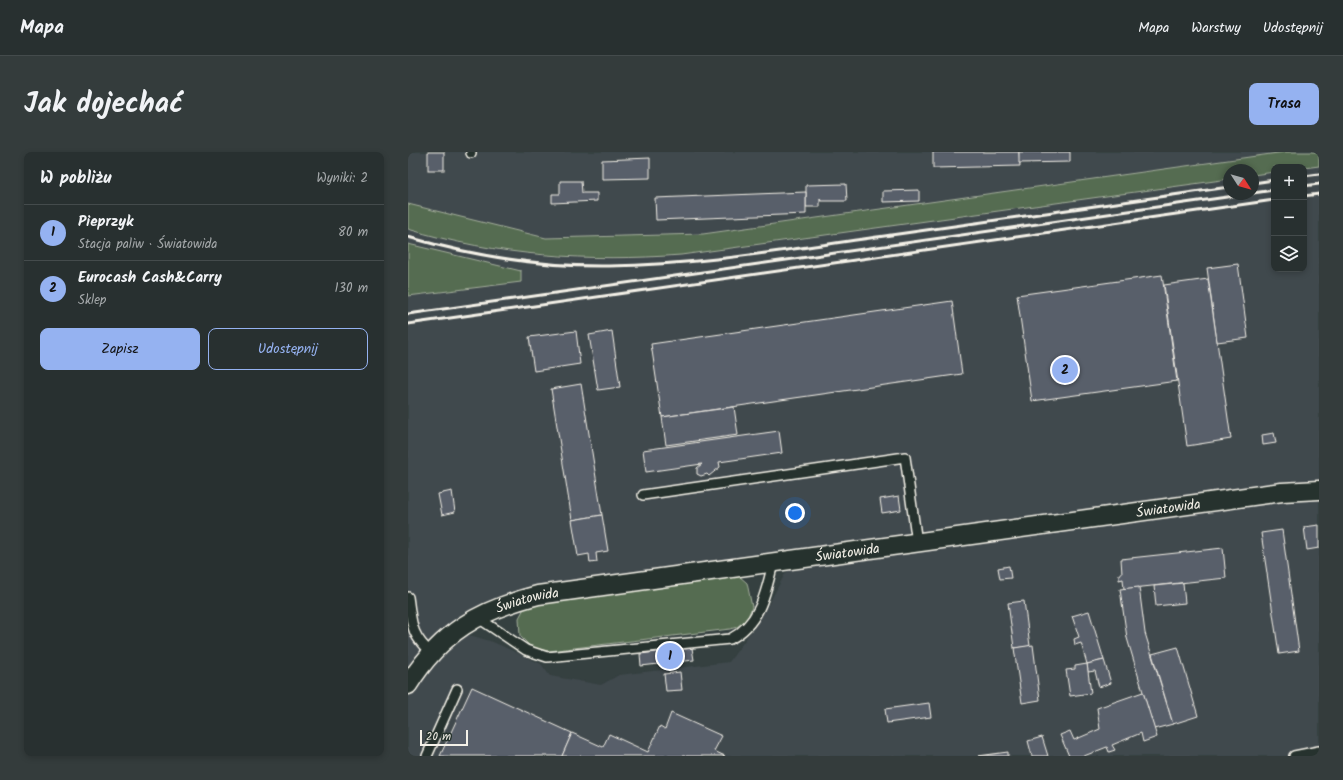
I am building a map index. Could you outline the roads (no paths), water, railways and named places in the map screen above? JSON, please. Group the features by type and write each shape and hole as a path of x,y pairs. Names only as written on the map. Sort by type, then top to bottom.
{"street":[{"name":"Światowida","path":"408,684 430,654 452,634 476,617 510,602 538,595 1282,492 1319,490"}],"lane":[{"path":"643,494 905,457 916,543"},
{"path":"476,617 526,650 547,657 730,639 747,627 755,617 765,595 773,563"},
{"path":"408,597 412,635 430,654"},
{"path":"427,756 456,689"},
{"path":"1294,756 1319,751"}],"railway":[{"path":"1307,176 1319,174"},
{"path":"1259,182 1271,180"},
{"path":"1307,186 1319,184"},
{"path":"408,237 482,255 558,265 609,266 680,263 751,255 1223,188"},
{"path":"1259,192 1271,190"},
{"path":"1307,196 1319,194"},
{"path":"408,314 1223,198"},
{"path":"408,324 1271,200"}],"place":[{"name":"Eurocash Cash&Carry","path":"1065,370"},
{"name":"Pieprzyk","path":"670,656"}]}
